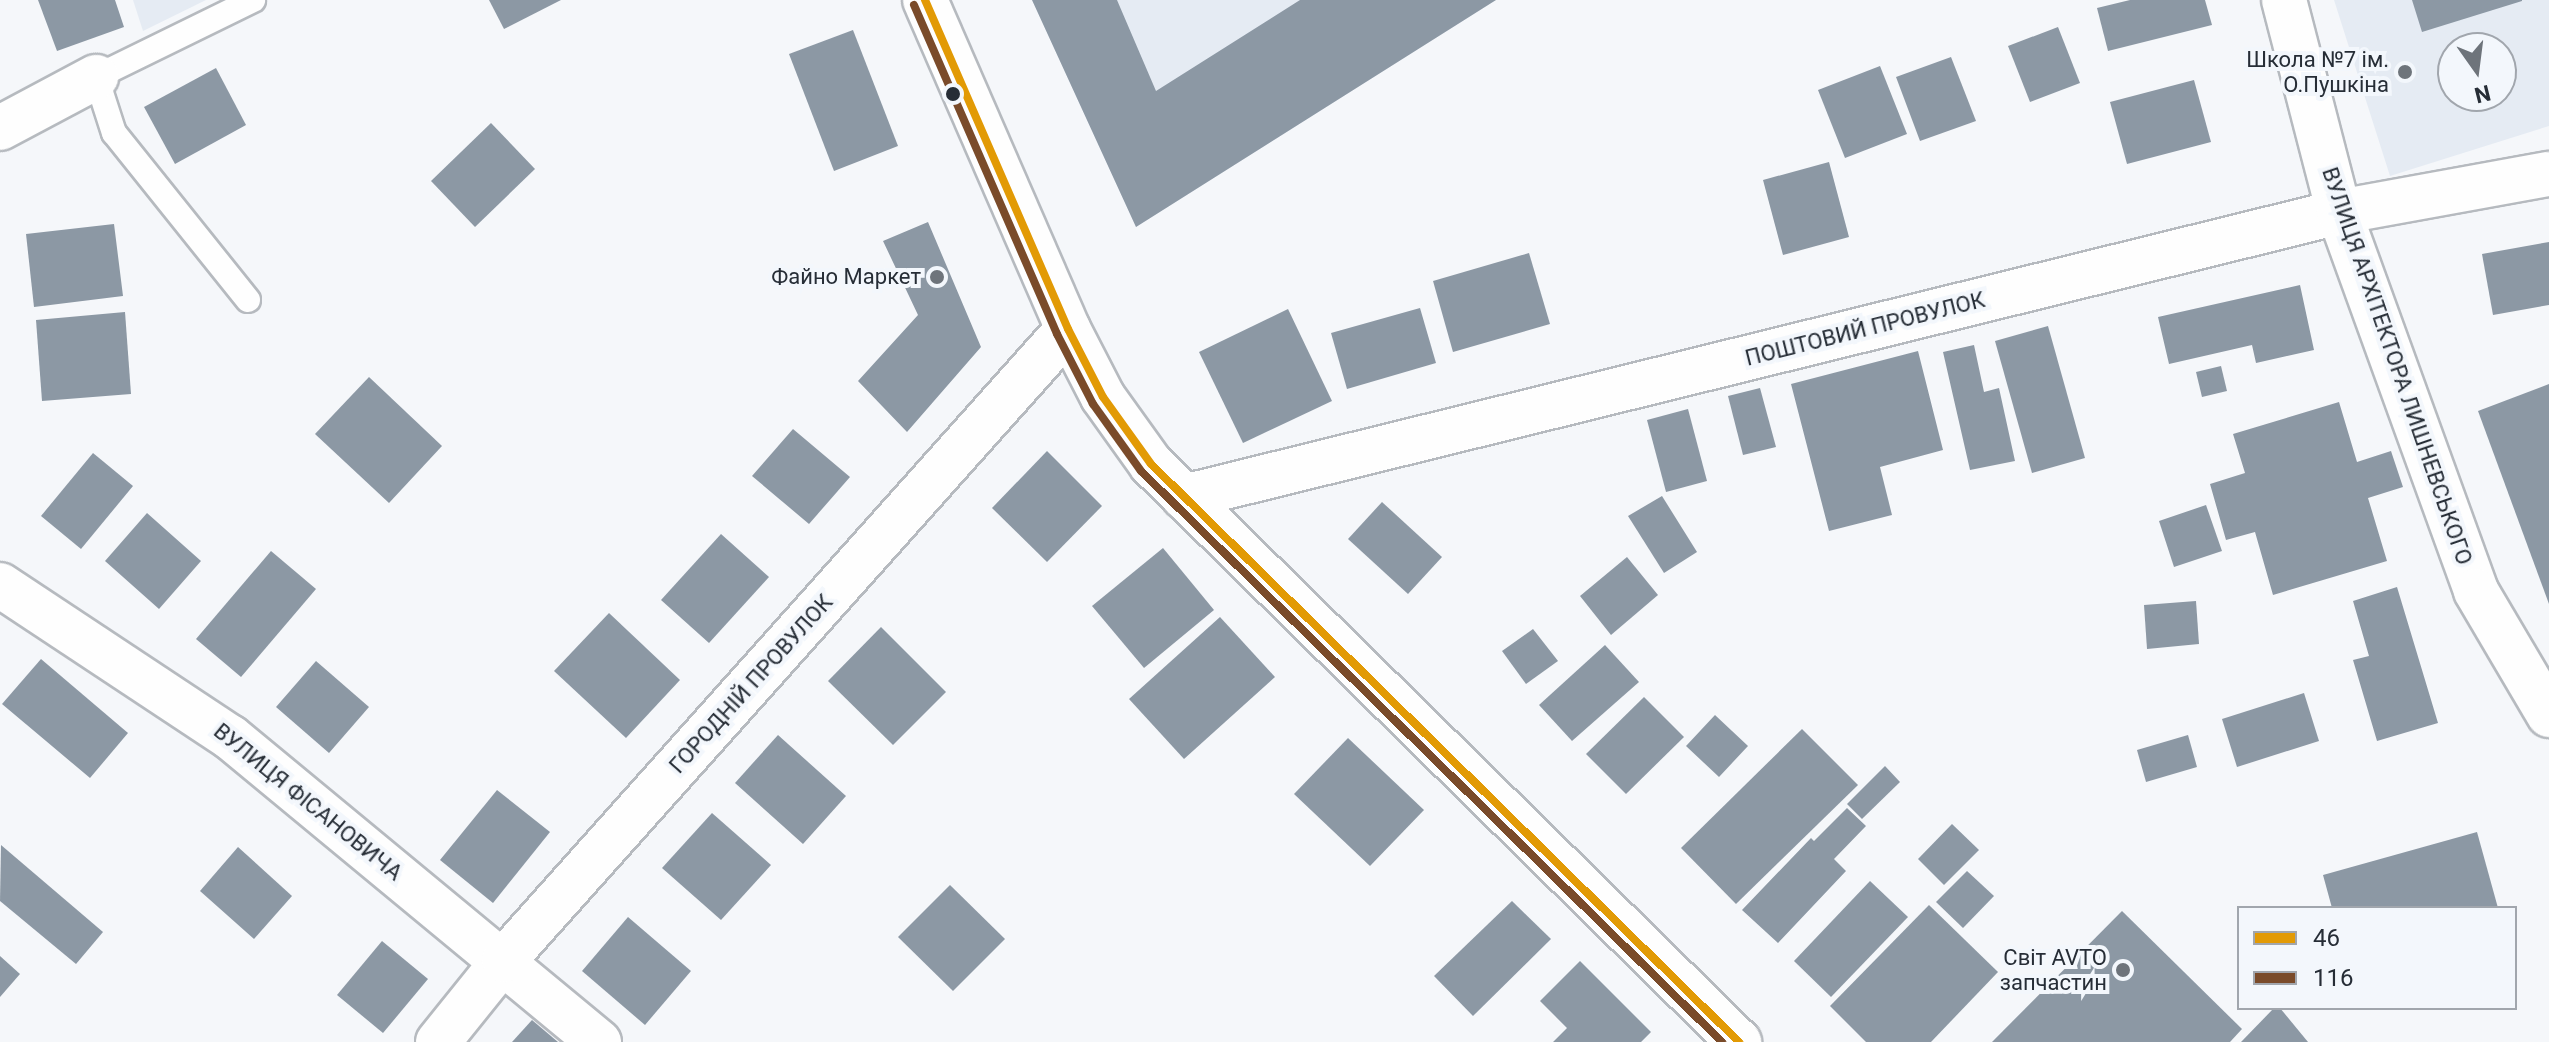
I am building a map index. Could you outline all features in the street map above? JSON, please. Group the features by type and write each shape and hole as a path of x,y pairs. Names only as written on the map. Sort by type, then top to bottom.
{"street":[{"path":"925,0 1068,329 1103,397 1151,464 1739,1042"},
{"name":"ВУЛИЦЯ АРХІТЕКТОРА ЛИШНЕВСЬКОГО","path":"2284,0 2339,212 2476,591 2549,715"},
{"path":"0,128 96,77"},
{"name":"ПОШТОВИЙ ПРОВУЛОК","path":"1184,497 2339,212 2549,174"},
{"name":"ГОРОДНІЙ ПРОВУЛОК","path":"438,1042 504,960 1068,329"},
{"name":"ВУЛИЦЯ ФІСАНОВИЧА","path":"0,585 230,737 504,960 599,1042"}],"lane":[{"path":"248,300 114,133 96,77 253,0"}],"shaded area":[{"path":"133,0 206,0 143,31"},
{"path":"1032,0 1496,0 1136,227"},
{"name":"Школа №7 ім. О.Пушкіна","path":"2334,0 2549,0 2549,126 2390,176"}],"building":[{"path":"38,0 115,0 124,27 57,51"},
{"path":"489,0 561,0 504,29"},
{"path":"1032,0 1117,0 1156,91 1300,0 1496,0 1136,227"},
{"path":"2130,0 2205,0 2212,25 2108,51 2097,8"},
{"path":"2412,0 2522,0 2522,1 2422,32"},
{"path":"2058,27 2080,83 2030,102 2008,46"},
{"path":"853,30 898,146 834,171 789,54"},
{"path":"1951,57 1976,121 1920,141 1896,77"},
{"path":"1880,66 1907,134 1845,158 1818,90"},
{"path":"216,68 246,125 175,164 144,107"},
{"path":"2194,80 2211,142 2127,164 2110,102"},
{"path":"491,123 535,169 475,227 431,181"},
{"path":"1829,162 1849,237 1783,255 1763,180"},
{"path":"928,222 981,347 907,432 858,381 918,315 883,241"},
{"path":"114,224 123,296 34,307 26,234"},
{"path":"2549,242 2549,305 2493,315 2482,254"},
{"path":"1529,253 1550,324 1453,352 1433,281"},
{"path":"2300,285 2314,350 2256,363 2252,345 2169,364 2158,317"},
{"path":"1420,308 1436,363 1347,389 1331,333"},
{"path":"1288,309 1332,401 1243,443 1199,352"},
{"path":"125,312 131,394 42,401 36,320"},
{"path":"2048,326 2085,458 2032,473 1995,341"},
{"path":"1974,345 1984,392 1999,388 2015,461 1970,470 1943,352"},
{"path":"1918,351 1943,450 1880,467 1892,515 1829,531 1791,384"},
{"path":"2221,366 2227,391 2202,397 2196,372"},
{"path":"369,377 442,446 389,503 315,434"},
{"path":"2549,384 2549,604 2478,411"},
{"path":"1760,388 1776,447 1743,455 1728,396"},
{"path":"2339,402 2357,462 2391,451 2403,487 2368,498 2387,561 2273,595 2255,532 2226,540 2210,484 2245,473 2233,434"},
{"path":"1688,409 1707,481 1666,492 1647,420"},
{"path":"793,429 850,477 809,524 752,476"},
{"path":"1047,451 1102,506 1047,562 992,508"},
{"path":"93,453 133,486 81,549 41,516"},
{"path":"1662,496 1697,552 1664,573 1628,516"},
{"path":"1382,502 1442,557 1408,594 1348,539"},
{"path":"2206,505 2222,551 2174,567 2159,521"},
{"path":"147,513 201,561 159,609 105,561"},
{"path":"721,534 769,577 709,643 661,600"},
{"path":"1163,548 1214,610 1144,668 1092,606"},
{"path":"271,551 316,589 241,677 196,639"},
{"path":"1627,557 1658,595 1611,635 1580,596"},
{"path":"2397,587 2438,723 2377,741 2353,660 2369,656 2353,601"},
{"path":"2196,601 2199,644 2147,649 2144,605"},
{"path":"609,613 680,680 626,738 554,671"},
{"path":"1220,617 1275,677 1184,759 1129,699"},
{"path":"881,627 946,692 893,745 828,681"},
{"path":"1533,629 1558,661 1526,684 1502,651"},
{"path":"1605,645 1639,682 1572,741 1539,705"},
{"path":"41,659 128,733 90,778 2,704"},
{"path":"316,661 369,707 329,753 276,707"},
{"path":"2304,693 2319,741 2237,767 2222,719"},
{"path":"1644,697 1684,737 1626,794 1586,754"},
{"path":"1715,715 1748,746 1719,777 1686,746"},
{"path":"1802,729 1858,785 1736,904 1681,848"},
{"path":"778,735 846,796 803,844 735,783"},
{"path":"2188,735 2197,767 2146,782 2137,750"},
{"path":"1348,738 1424,810 1370,866 1294,794"},
{"path":"1885,766 1900,782 1862,819 1847,804"},
{"path":"497,790 550,832 493,903 440,860"},
{"path":"1847,808 1866,826 1834,859 1846,871 1778,943 1742,910 1811,838 1814,841"},
{"path":"712,813 771,865 721,920 662,868"},
{"path":"1952,824 1979,850 1944,885 1918,859"},
{"path":"2477,832 2497,906 2331,906 2323,875"},
{"path":"1,845 103,932 76,964 0,901"},
{"path":"238,847 292,896 254,939 200,891"},
{"path":"1967,871 1994,896 1963,928 1936,902"},
{"path":"1870,881 1908,917 1831,997 1794,961"},
{"path":"950,885 1005,939 953,991 898,937"},
{"path":"1512,901 1551,939 1473,1016 1434,976"},
{"path":"1929,905 1998,972 1931,1042 1866,1042 1830,1006"},
{"name":"Світ AVTO запчастин","path":"2122,911 2242,1029 2230,1042 1992,1042"},
{"path":"628,917 691,971 645,1025 582,971"},
{"path":"382,941 428,979 383,1033 337,995"},
{"path":"0,956 20,974 0,997"},
{"path":"1580,961 1651,1032 1641,1042 1553,1042 1567,1028 1540,1001"},
{"path":"2272,1010 2282,1010 2308,1042 2241,1042"},
{"path":"532,1020 558,1042 512,1042"}],"transit line":[{"name":"46","path":"925,0 1068,329 1103,397 1151,464 1739,1042"},
{"name":"116","path":"914,5 1057,334 1093,404 1141,471 1722,1042"}],"place":[{"name":"Школа №7 ім. О.Пушкіна","path":"2405,72"},
{"name":"Файно Маркет","path":"937,277"},
{"name":"Світ AVTO запчастин","path":"2123,970"}]}
